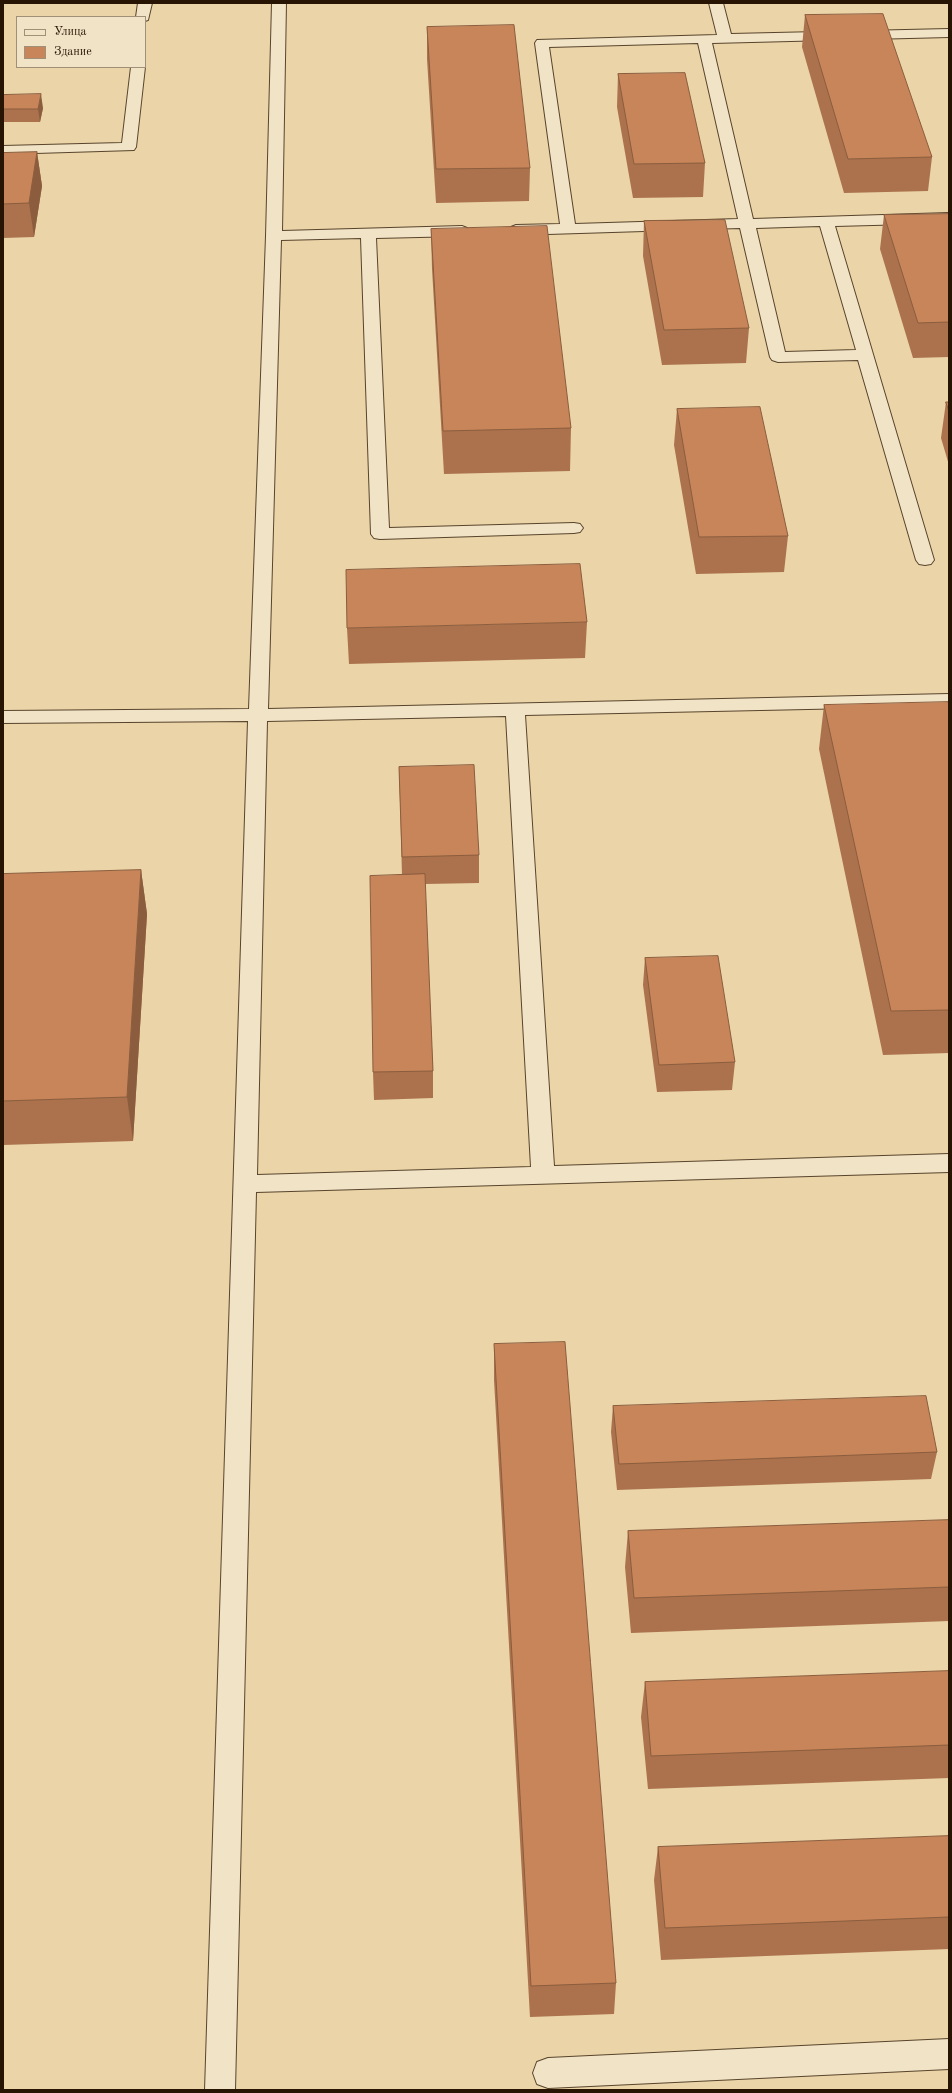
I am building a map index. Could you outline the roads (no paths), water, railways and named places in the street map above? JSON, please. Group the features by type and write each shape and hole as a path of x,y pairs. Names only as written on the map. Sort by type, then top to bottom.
{"lane":[{"path":"144,16 145,3"},
{"path":"220,2090 244,1184 274,236 279,3"},
{"path":"716,3 725,38"},
{"path":"568,228 542,43 949,33"},
{"path":"704,39 778,357 865,355"},
{"path":"3,150 129,147 138,68"},
{"path":"499,230 949,218"},
{"path":"826,222 925,560"},
{"path":"274,236 476,231"},
{"path":"368,234 380,534 574,528"},
{"path":"3,716 258,715 949,700"},
{"path":"515,709 543,1176"},
{"path":"244,1184 949,1164"},
{"path":"548,2073 949,2054"}]}
